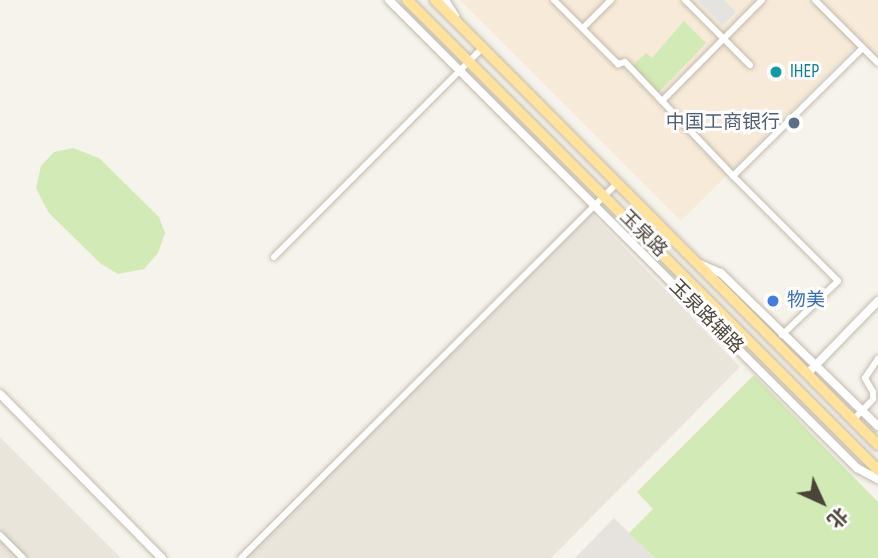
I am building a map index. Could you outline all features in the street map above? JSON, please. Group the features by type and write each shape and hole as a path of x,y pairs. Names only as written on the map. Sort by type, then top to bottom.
{"main road":[{"name":"玉泉路","path":"407,0 878,470"},
{"name":"玉泉路","path":"435,0 457,19 615,184 878,445"},
{"path":"621,212 624,202 632,201"}],"street":[{"name":"玉泉路辅路","path":"390,0 857,468 878,479"},
{"path":"445,0 457,19"},
{"path":"554,0 618,64 625,62 838,281 775,342"},
{"path":"583,28 611,0"},
{"path":"685,0 750,65"},
{"path":"662,101 762,0"},
{"path":"815,0 878,63"},
{"path":"274,257 483,47"},
{"path":"733,176 863,48"},
{"path":"241,558 615,184"},
{"path":"696,263 721,273 817,363 878,426"},
{"path":"807,374 878,301"},
{"path":"853,420 874,397 866,381 866,374 878,359"},
{"path":"0,394 162,558"},
{"path":"0,535 22,558"}],"shaded area":[{"path":"460,0 878,0 878,64 858,44 681,221"},
{"path":"697,0 724,0 736,12 722,25"},
{"path":"586,208 740,367 551,558 241,558"},
{"path":"0,437 121,558 0,558"},
{"path":"614,518 655,558 575,558"}],"green space":[{"path":"684,21 706,43 658,93 631,67 646,53 652,58"},
{"path":"73,148 99,158 159,217 165,233 158,253 144,269 118,274 101,264 49,213 36,188 41,166 54,152"},
{"path":"754,375 878,502 878,558 655,558 629,533 653,509 637,492"}],"place":[{"name":"IHEP","path":"776,72"},
{"name":"中国工商银行","path":"794,123"},
{"name":"物美","path":"773,301"}]}
